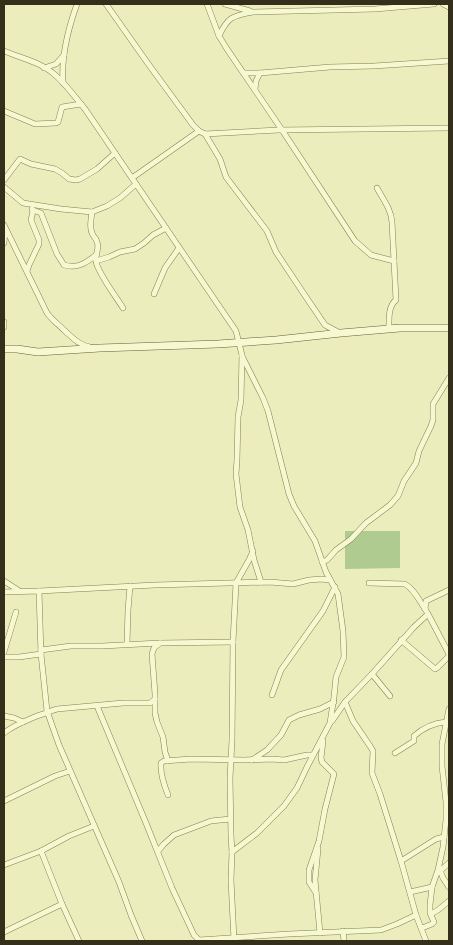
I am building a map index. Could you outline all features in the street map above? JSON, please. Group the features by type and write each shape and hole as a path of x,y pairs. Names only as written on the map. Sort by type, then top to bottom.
{"street":[{"path":"63,83 62,68 64,54 69,28 77,4"},
{"path":"106,4 199,131 205,134 282,130 449,128"},
{"path":"207,4 219,36 227,49 355,241 371,255 394,261"},
{"path":"225,4 253,12"},
{"path":"219,36 229,19 237,15 253,12 374,9 434,4"},
{"path":"443,4 449,7"},
{"path":"4,51 37,64 52,73 81,104 235,330 242,355 264,398 289,494 315,542 322,562 338,594 342,618 344,652 336,672 330,724"},
{"path":"44,68 56,64 64,54"},
{"path":"244,74 330,67 449,62"},
{"path":"256,90 256,81 260,73"},
{"path":"4,111 35,124 58,122 62,107 81,104"},
{"path":"132,178 199,131"},
{"path":"205,134 220,159 226,177 267,231 276,252 325,325 341,333"},
{"path":"4,180 20,159 31,164 58,170 69,179 80,179 97,169 115,153"},
{"path":"4,187 19,201 26,204 92,212 120,198 136,184"},
{"path":"377,188 392,215 396,300 391,307 389,329"},
{"path":"26,204 33,210 41,213 56,254 64,266 69,267 80,266 96,258 109,257 120,252 135,249 166,228"},
{"path":"27,271 39,244 32,220 33,210"},
{"path":"92,212 91,230 98,246 96,258 102,275 123,308"},
{"path":"4,226 50,318 73,339 96,349"},
{"path":"4,226 4,243"},
{"path":"154,294 165,268 179,248"},
{"path":"4,322 4,327"},
{"path":"4,349 38,352 238,343 389,329 449,328"},
{"path":"242,355 240,364 241,400 238,417 236,474 238,498 261,582"},
{"path":"322,562 327,560 398,496 416,462 431,426 433,404 449,378"},
{"path":"234,940 230,819 233,642 236,583 253,550"},
{"path":"4,592 261,582 293,584 309,580 330,580"},
{"path":"4,581 20,592"},
{"path":"369,583 405,584 408,586 415,593 426,611 449,655 435,669 401,640"},
{"path":"127,644 130,586"},
{"path":"272,696 281,670 323,611 335,587"},
{"path":"232,852 257,833 284,806 298,788 330,724 345,702 372,674 426,611 426,600 449,590"},
{"path":"39,591 41,652 47,712 59,745 119,882 142,941"},
{"path":"4,652 16,612"},
{"path":"4,657 19,657 71,646 233,642"},
{"path":"160,643 154,648 152,654 155,713 168,761"},
{"path":"372,674 390,696"},
{"path":"4,733 23,722 57,709 123,703 150,703 155,700"},
{"path":"251,760 267,750 281,735 289,720 299,714 320,709 334,702"},
{"path":"345,702 353,721 373,751 372,773 401,861 416,915 426,941"},
{"path":"97,706 172,888 197,939 234,940 320,932 381,930 416,915"},
{"path":"422,928 434,923 430,905 432,887 439,870 444,837 446,802 442,766 442,744 449,709"},
{"path":"4,716 23,722"},
{"path":"39,716 50,720"},
{"path":"395,753 414,741 414,736 419,732 437,723 446,722"},
{"path":"320,932 315,880 319,841 334,774 320,758 323,738"},
{"path":"168,795 160,766 161,763 168,761 191,759 284,760 313,755"},
{"path":"4,801 55,776 70,771"},
{"path":"158,851 174,835 211,820 230,819"},
{"path":"4,865 42,851 69,836 94,826"},
{"path":"401,861 436,839 444,837"},
{"path":"155,843 164,844"},
{"path":"42,851 62,904 79,941"},
{"path":"439,870 449,863"},
{"path":"439,870 449,886"},
{"path":"410,892 432,887"},
{"path":"431,914 449,901"},
{"path":"4,932 62,904"},
{"path":"344,931 344,941"}],"green space":[{"path":"345,531 400,531 400,568 345,569"}]}
